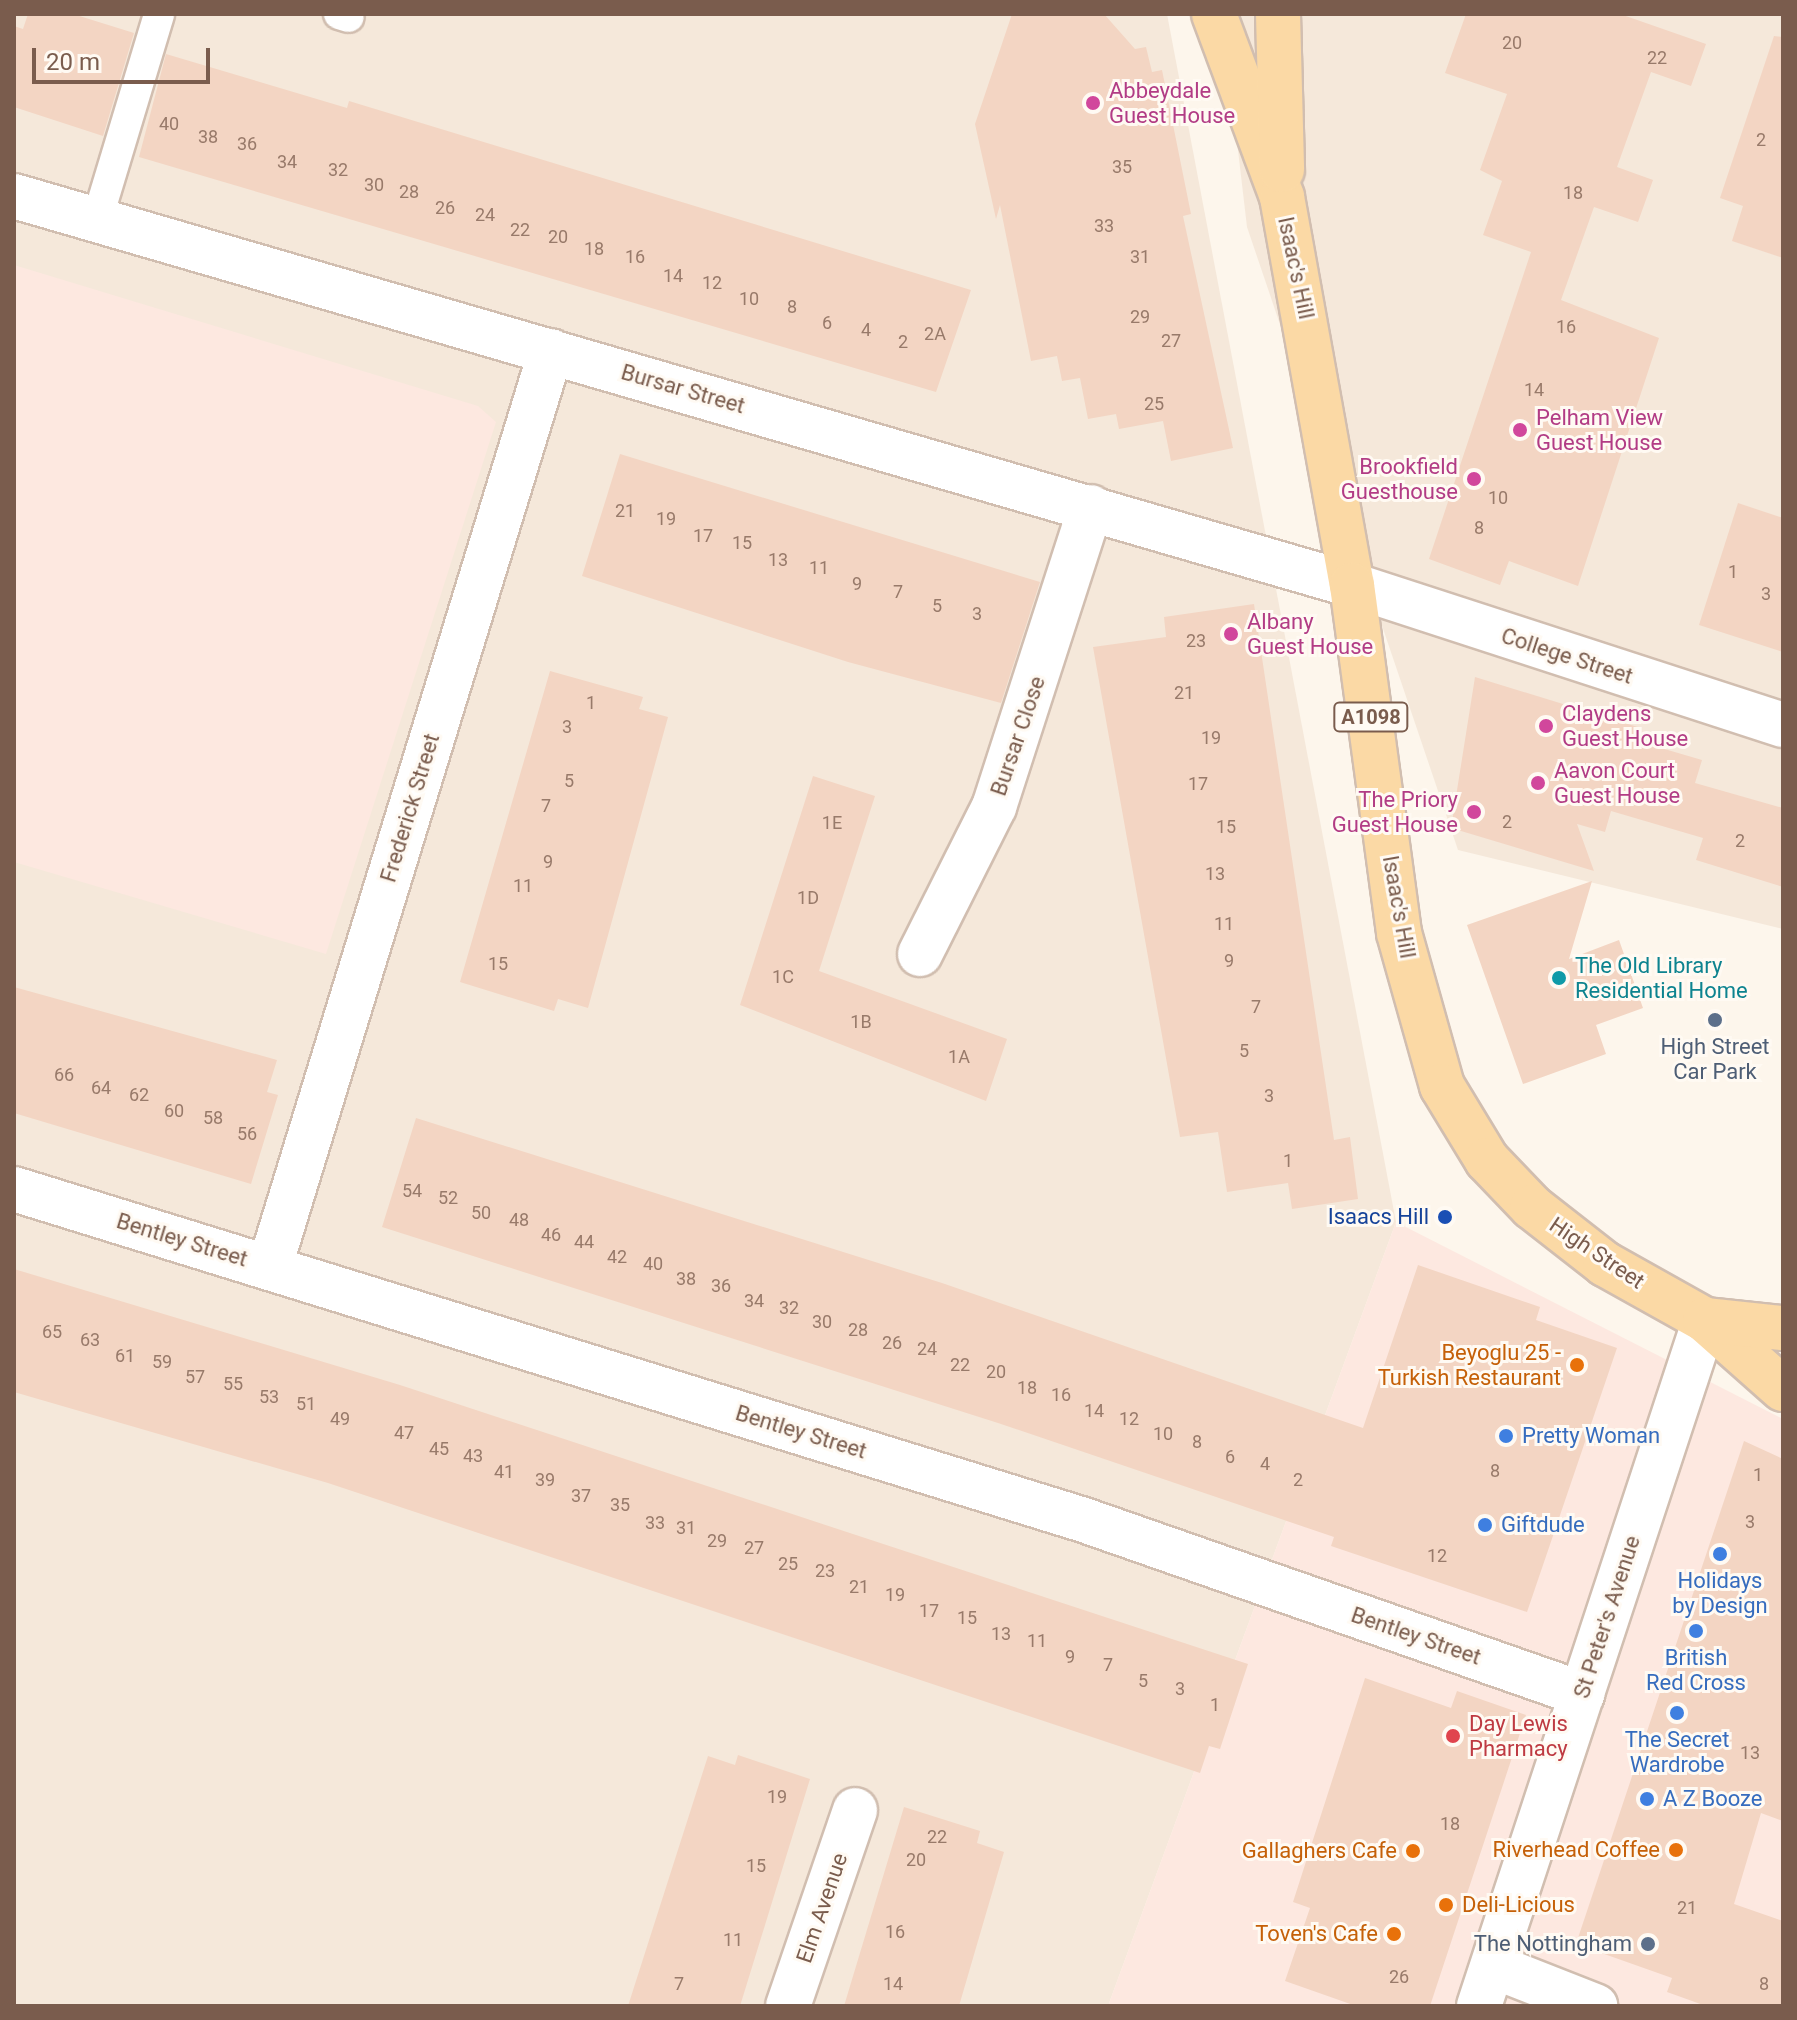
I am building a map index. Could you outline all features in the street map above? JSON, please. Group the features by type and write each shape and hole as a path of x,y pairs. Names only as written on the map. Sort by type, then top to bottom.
{"main road":[{"name":"Isaac's Hill","path":"1214,14 1282,197"},
{"name":"Isaac's Hill","path":"1278,14 1282,197 1352,585 1399,933 1442,1086 1487,1160 1532,1207"},
{"name":"High Street","path":"1532,1207 1605,1264 1705,1320 1783,1389"},
{"name":"High Street","path":"1705,1320 1783,1328"}],"street":[{"name":"Bursar Street","path":"14,196 1352,585"},
{"name":"Frederick Street","path":"270,1266 551,351"},
{"name":"Bursar Close","path":"920,954 994,807 1091,507"},
{"name":"College Street","path":"1352,585 1783,725"},
{"name":"Bentley Street","path":"14,1189 1081,1519 1582,1694"},
{"name":"St Peter's Avenue","path":"1486,1986 1705,1320"},
{"name":"Elm Avenue","path":"788,2006 855,1810"},
{"path":"1486,1986 1595,2006"}],"lane":[{"path":"97,220 159,14"}],"shaded area":[{"path":"14,14 1167,14 1396,1222 1108,2006 14,2006"},
{"path":"1222,14 1783,14 1783,929 1458,850 1247,227"},
{"path":"14,265 478,406 496,422 326,954 14,862"},
{"path":"1396,1222 1783,1419 1783,2006 1108,2006"}],"building":[{"path":"28,14 73,14 134,33 103,136 14,107 14,26 23,29"},
{"path":"1012,14 1104,14 1135,49 1146,47 1152,72 1162,70 1191,214 1183,216 1233,448 1171,461 1163,421 1119,429 1116,414 1088,419 1080,378 1062,381 1057,356 1031,361 1000,205 996,219 975,124"},
{"path":"1466,14 1620,14 1706,44 1691,86 1651,72 1617,167 1653,180 1638,222 1594,207 1561,300 1659,338 1578,586 1509,561 1500,585 1429,559 1531,252 1483,235 1502,181 1480,170 1507,94 1445,73"},
{"path":"1774,36 1783,37 1783,258 1732,241 1743,206 1720,198"},
{"path":"166,54 347,108 349,101 971,290 936,392 139,157"},
{"path":"620,454 1040,582 1001,703 848,662 582,576"},
{"path":"1738,503 1783,518 1783,652 1699,625"},
{"path":"1254,604 1334,1140 1350,1137 1358,1199 1292,1209 1288,1183 1227,1192 1218,1132 1180,1137 1093,647 1166,637 1164,617"},
{"path":"550,671 643,697 639,709 668,717 588,1008 558,999 554,1011 460,982"},
{"path":"1475,677 1641,728 1637,741 1702,760 1695,783 1783,808 1783,887 1696,860 1703,838 1611,811 1605,832 1577,824 1594,871 1451,828"},
{"path":"813,776 875,796 819,971 1007,1039 986,1101 740,1005"},
{"name":"The Old Library Residential Home","path":"1592,881 1569,959 1619,940 1643,1008 1596,1025 1606,1054 1523,1084 1467,925"},
{"path":"14,987 277,1060 267,1092 278,1095 251,1184 14,1113"},
{"path":"416,1118 942,1283 1363,1428 1418,1265 1540,1307 1536,1320 1617,1348 1527,1612 1331,1546 1334,1537 998,1423 382,1227"},
{"path":"14,1269 400,1385 1248,1664 1220,1749 1209,1746 1200,1773 328,1483 14,1392"},
{"path":"1744,1441 1783,1459 1783,1821 1761,1813 1734,1904 1783,1921 1783,2006 1706,2006 1667,1992 1672,1978 1576,1944"},
{"path":"1365,1678 1451,1708 1457,1691 1526,1715 1430,2006 1356,2006 1285,1981 1310,1908 1293,1902"},
{"path":"738,1755 810,1779 740,2006 628,2006 708,1756 735,1765"},
{"path":"904,1807 980,1831 977,1843 1004,1852 959,2006 844,2006"}],"place":[{"name":"Abbeydale Guest House","path":"1093,103"},
{"name":"Pelham View Guest House","path":"1520,430"},
{"name":"Brookfield Guesthouse","path":"1474,479"},
{"name":"Albany Guest House","path":"1231,634"},
{"name":"Claydens Guest House","path":"1546,726"},
{"name":"Aavon Court Guest House","path":"1538,783"},
{"name":"The Priory Guest House","path":"1474,812"},
{"name":"The Old Library Residential Home","path":"1559,978"},
{"name":"High Street Car Park","path":"1715,1020"},
{"name":"Isaacs Hill","path":"1445,1217"},
{"name":"Beyoglu 25 - Turkish Restaurant","path":"1577,1365"},
{"name":"Pretty Woman","path":"1506,1436"},
{"name":"Giftdude","path":"1485,1525"},
{"name":"Holidays by Design","path":"1720,1554"},
{"name":"British Red Cross","path":"1696,1631"},
{"name":"The Secret Wardrobe","path":"1677,1713"},
{"name":"Day Lewis Pharmacy","path":"1453,1736"},
{"name":"A Z Booze","path":"1647,1799"},
{"name":"Riverhead Coffee","path":"1676,1850"},
{"name":"Gallaghers Cafe","path":"1413,1851"},
{"name":"Deli-Licious","path":"1446,1905"},
{"name":"Toven's Cafe","path":"1394,1934"},
{"name":"The Nottingham","path":"1648,1944"}]}
